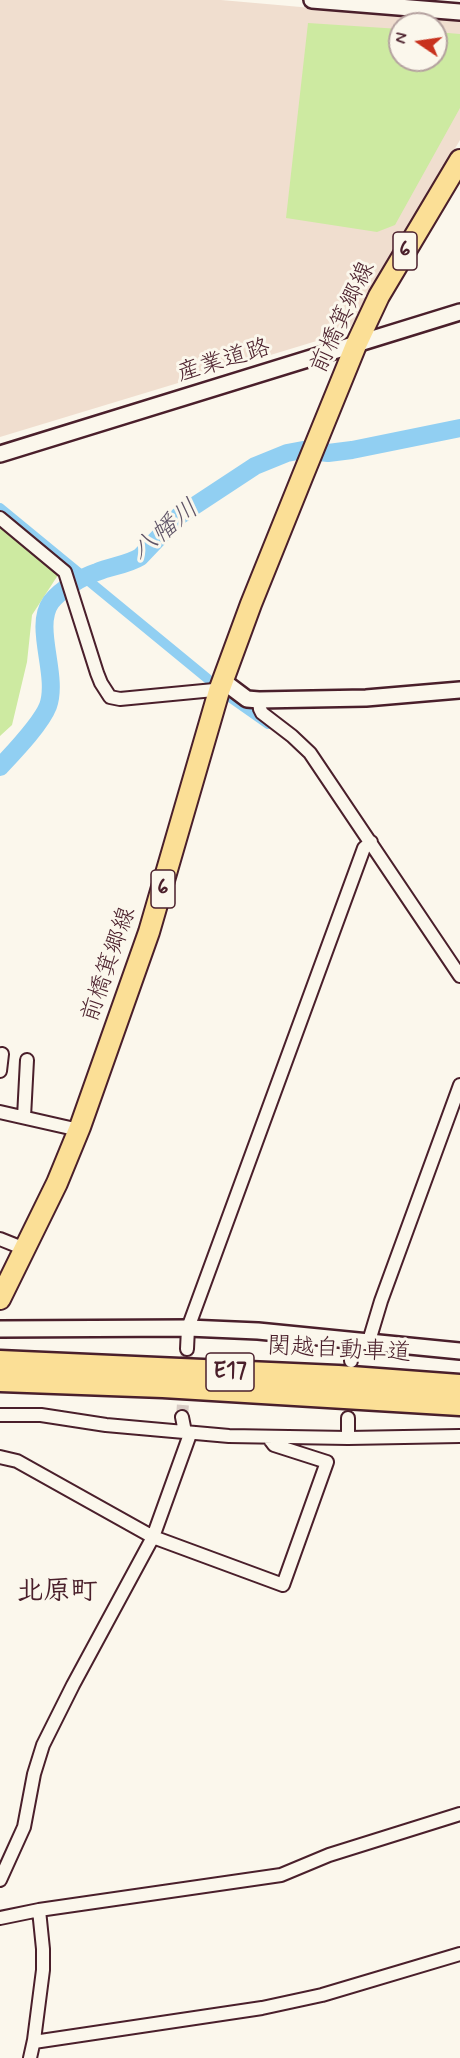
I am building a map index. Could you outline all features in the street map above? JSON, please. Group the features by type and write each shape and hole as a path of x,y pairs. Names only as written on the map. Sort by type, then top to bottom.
{"highway":[{"name":"関越自動車道","path":"0,1362 338,1377 460,1386"},
{"name":"関越自動車道","path":"0,1380 163,1386 460,1404"}],"main road":[{"name":"前橋箕郷線","path":"0,1299 57,1183 79,1130 149,932 221,686 317,440 379,296 460,160"}],"street":[{"path":"312,0 458,8"},
{"name":"産業道路","path":"0,454 460,312"},
{"path":"0,518 61,567 68,578 97,673 110,697 120,699 214,690 221,686 248,699 259,700 366,698 460,690"},
{"path":"259,700 262,713 310,753 460,976"},
{"path":"187,1349 188,1328 364,848 371,842"},
{"path":"0,1071 2,1054"},
{"path":"24,1117 27,1060"},
{"path":"369,1341 381,1301 460,1085"},
{"path":"0,1112 79,1130"},
{"path":"0,1239 25,1249"},
{"path":"0,1329 188,1328 258,1331 460,1351"},
{"path":"351,1361 352,1340"},
{"path":"0,1415 41,1415 106,1425 268,1437 460,1436"},
{"path":"0,1880 24,1827 34,1774 43,1745 153,1537 189,1437 185,1432 182,1417"},
{"path":"348,1418 348,1438"},
{"path":"0,1458 17,1461 153,1537 283,1585 327,1462 274,1445 268,1437"},
{"path":"0,1918 39,1910 281,1875 329,1855 460,1814"},
{"path":"30,2058 43,1970 39,1910"},
{"path":"34,2042 262,2008 322,1995 460,1954"}],"shaded area":[{"path":"0,0 221,0 388,15 388,72 448,72 448,20 460,21 460,140 350,328 343,333 0,437"}],"green space":[{"path":"308,23 388,28 388,72 448,72 448,33 460,34 460,108 395,225 377,232 286,218"},
{"path":"0,524 60,572 32,615 27,662 12,725 0,736"}],"waterway":[{"name":"八幡川","path":"0,767 33,729 48,706 51,680 44,624 51,602 66,588 91,574 140,557 179,516 255,466 287,453 303,450 328,453 352,450 460,428"},
{"path":"0,508 208,679"},
{"path":"231,698 268,724"}],"tunnel":[{"path":"182,1417 187,1349"}],"district":[{"name":"北原町","path":"57,1593"}]}
